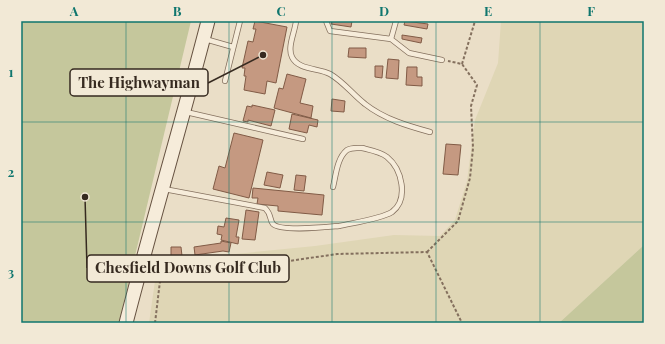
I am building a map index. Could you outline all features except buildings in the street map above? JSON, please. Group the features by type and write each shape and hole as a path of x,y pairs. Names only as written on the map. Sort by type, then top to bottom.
{"main road":[{"path":"126,323 208,21"}],"lane":[{"path":"225,81 240,21"},
{"path":"296,21 290,52 295,62 330,74 344,84 366,105 380,114 393,120 430,132"},
{"path":"326,21 330,30 391,39 409,53 442,60"},
{"path":"391,39 396,21"},
{"path":"204,39 233,47"},
{"path":"184,111 303,139"},
{"path":"162,188 265,208 270,213 274,225 292,229 337,226 368,220 390,213 393,211 401,198 402,187 397,171 388,158 379,153 353,147 347,150 340,158 333,186"}],"path":[{"path":"462,64 475,21"},
{"path":"144,255 178,270 248,267 337,254 427,252 458,220 470,178 473,148 471,106 477,85 462,64 442,60"},
{"path":"427,252 462,323"},
{"path":"154,323 160,282 178,270"}],"shaded area":[{"path":"501,21 644,21 644,245 559,323 149,323 155,281 175,260 315,246 394,235 440,236 455,220 467,181 475,120 498,63"}],"green space":[{"path":"21,21 191,21 119,323 21,323"},
{"path":"644,245 644,323 559,323"}],"place":[{"name":"The Highwayman","path":"263,55"},
{"name":"Chesfield Downs Golf Club","path":"85,197"}]}
